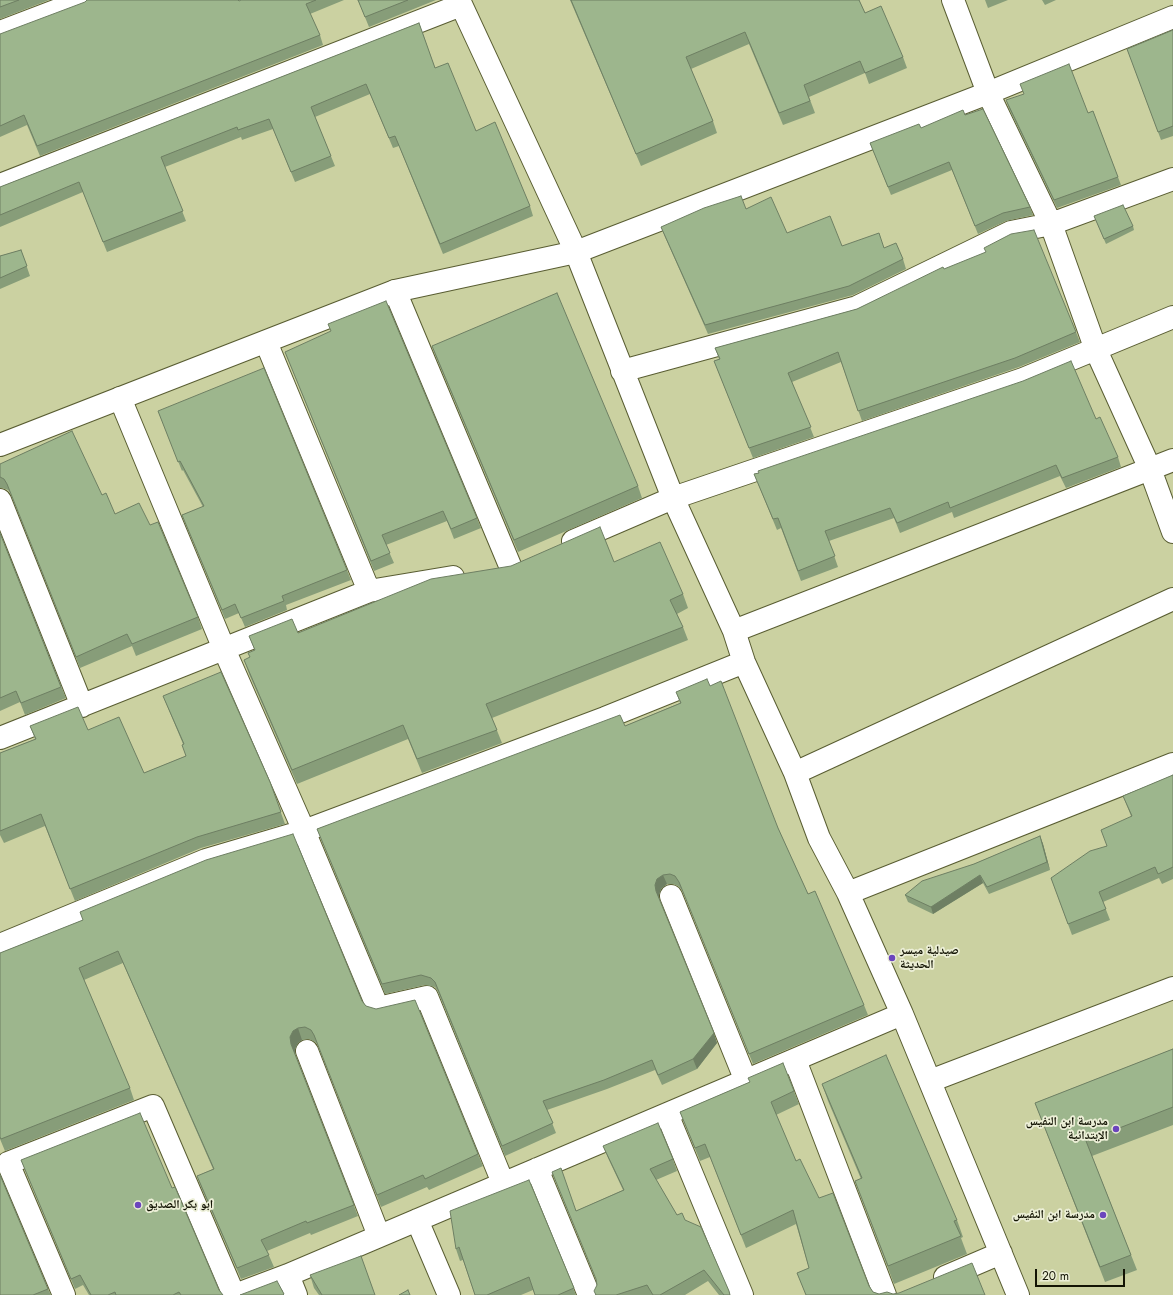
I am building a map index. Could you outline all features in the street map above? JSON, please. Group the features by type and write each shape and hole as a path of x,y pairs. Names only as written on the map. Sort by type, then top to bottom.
{"street":[{"path":"0,32 84,0"},
{"path":"952,0 988,93 1051,224 1096,350 1150,469 1173,532"},
{"path":"0,185 460,3 576,252 672,498 734,631 744,662 795,773 819,838 848,893 902,1014 1018,1295"},
{"path":"0,445 395,291 576,252 988,93 1173,18"},
{"path":"622,371 856,307 1011,232 1051,224 1173,179"},
{"path":"395,291 511,568"},
{"path":"553,550 672,498 1016,382 1173,317"},
{"path":"266,342 369,591"},
{"path":"120,398 224,649 304,830 378,1008 427,997 503,1183"},
{"path":"734,631 1173,460"},
{"path":"0,500 82,706"},
{"path":"0,738 369,591 511,568 532,559"},
{"path":"795,773 1173,599"},
{"path":"0,944 206,860 304,830 605,718 744,662"},
{"path":"848,893 1173,764"},
{"path":"671,896 746,1081"},
{"path":"930,1081 1173,988"},
{"path":"64,1295 8,1163 153,1106 235,1295 288,1275 902,1014"},
{"path":"308,1051 379,1236"},
{"path":"795,1060 885,1295"},
{"path":"667,1114 742,1295"},
{"path":"537,1169 589,1295"},
{"path":"417,1220 449,1295"},
{"path":"928,1283 1001,1254"},
{"path":"288,1275 296,1295"}],"building":[{"path":"0,0 19,0 0,7"},
{"path":"87,0 316,0 306,4 320,35 37,146 24,115 0,126 0,34"},
{"path":"358,0 408,0 365,17"},
{"path":"571,0 859,0 865,13 881,6 903,57 865,73 860,61 804,85 810,101 779,113 745,32 686,57 713,121 636,154"},
{"path":"419,23 435,68 448,63 476,131 495,122 530,206 440,244 395,136 389,138 366,84 311,107 331,156 291,172 269,119 238,130 237,127 161,157 183,211 103,242 79,182 0,215 0,187"},
{"path":"1173,30 1173,126 1158,132 1127,49"},
{"path":"1069,64 1088,113 1093,111 1118,177 1054,200 1006,100 1024,94 1020,84"},
{"path":"983,109 1030,207 1003,213 975,226 949,162 888,187 870,143 919,124 921,128 963,110 965,115"},
{"path":"741,196 746,209 771,197 787,233 830,216 842,246 879,233 884,248 896,243 903,259 849,286 705,325 661,227 704,208"},
{"path":"1123,205 1133,226 1104,239 1094,216"},
{"path":"1034,230 1076,332 1015,358 858,411 838,352 788,373 811,427 749,448 714,361 720,359 715,348 857,309 943,267 944,269 986,252 984,248 1011,234"},
{"path":"21,250 27,266 0,278 0,256"},
{"path":"557,293 638,486 514,540 432,346"},
{"path":"386,301 477,518 451,529 443,511 382,535 390,553 371,561 285,352 331,331 328,324"},
{"path":"1071,361 1096,419 1100,417 1118,457 1062,478 1056,465 950,508 948,502 897,523 890,508 825,531 835,556 798,571 778,518 773,519 754,474 759,473 758,471 1023,381"},
{"path":"264,368 347,570 282,596 284,601 241,618 235,604 222,610 182,515 204,506 180,461 178,462 158,411"},
{"path":"72,431 102,495 106,493 115,514 139,503 150,525 158,522 198,617 132,644 127,634 76,657 7,484 4,479 0,477 0,464"},
{"path":"600,527 614,562 660,542 683,594 670,600 683,627 486,704 497,730 417,759 403,725 292,770 244,660 250,657 248,653 255,650 249,636 292,619 298,633 431,579 511,566"},
{"path":"0,533 61,687 21,703 16,691 0,698"},
{"path":"221,672 270,782 281,812 197,837 70,889 41,814 0,831 0,753 36,739 30,726 78,707 88,730 119,717 144,773 186,756 182,745 184,744 163,696"},
{"path":"707,679 710,686 721,681 778,828 808,894 815,891 864,1005 749,1054 679,882 675,876 670,874 663,875 657,879 655,885 656,891 714,1033 693,1059 658,1075 652,1060 604,1080 543,1101 553,1123 502,1146 435,982 431,978 421,975 382,984 317,829 620,715 625,726 681,703 676,692"},
{"path":"1173,775 1173,867 1158,874 1155,867 1099,892 1106,909 1068,924 1051,878 1090,851 1107,846 1101,830 1132,816 1123,796"},
{"path":"293,834 362,1001 366,1006 376,1009 415,1000 478,1154 425,1179 423,1175 377,1195 314,1035 311,1030 305,1027 298,1028 293,1031 290,1037 291,1044 354,1205 307,1223 306,1221 261,1240 269,1255 237,1268 197,1176 214,1169 118,951 79,968 130,1088 1,1139 0,953 83,920 80,912 206,860"},
{"path":"1040,836 1047,862 987,887 980,875 931,907 905,895 922,881 974,864"},
{"name":"مدرسة ابن النفيس الإبتدائية","path":"1173,1049 1173,1107 1086,1141 1131,1255 1100,1267 1035,1103"},
{"path":"886,1055 957,1220 954,1221 961,1236 888,1266 855,1181 862,1178 822,1084"},
{"path":"783,1063 794,1091 771,1102 796,1161 800,1159 819,1198 833,1193 869,1286 873,1292 879,1294 887,1292 893,1294 899,1293 972,1263 985,1295 806,1295 797,1273 809,1268 793,1210 741,1235 705,1144 695,1148 680,1112 750,1082 748,1078"},
{"path":"140,1113 172,1188 175,1187 219,1290 223,1295 181,1295 179,1292 173,1295 116,1295 115,1292 108,1295 91,1295 80,1275 71,1279 21,1160"},
{"path":"658,1123 673,1159 650,1169 677,1215 682,1213 685,1220 701,1227 730,1295 724,1295 704,1270 660,1295 653,1295 647,1285 616,1295 596,1295 594,1291 597,1285 596,1279 552,1172 561,1168 576,1211 624,1190 603,1146"},
{"path":"0,1175 48,1289 33,1295 0,1295"},
{"path":"529,1180 574,1288 558,1295 535,1295 529,1277 487,1295 475,1295 459,1247 456,1249 450,1211"},
{"path":"361,1256 375,1295 322,1295 310,1275"},
{"path":"277,1281 284,1294 283,1295 240,1295"},
{"path":"408,1290 410,1295 399,1295"}],"place":[{"name":"صيدلية ميسر الحديثة","path":"892,958"},
{"name":"مدرسة ابن النفيس الإبتدائية","path":"1116,1129"},
{"name":"ابو بكر الصديق","path":"138,1205"},
{"name":"مدرسة ابن النفيس","path":"1103,1215"}]}
